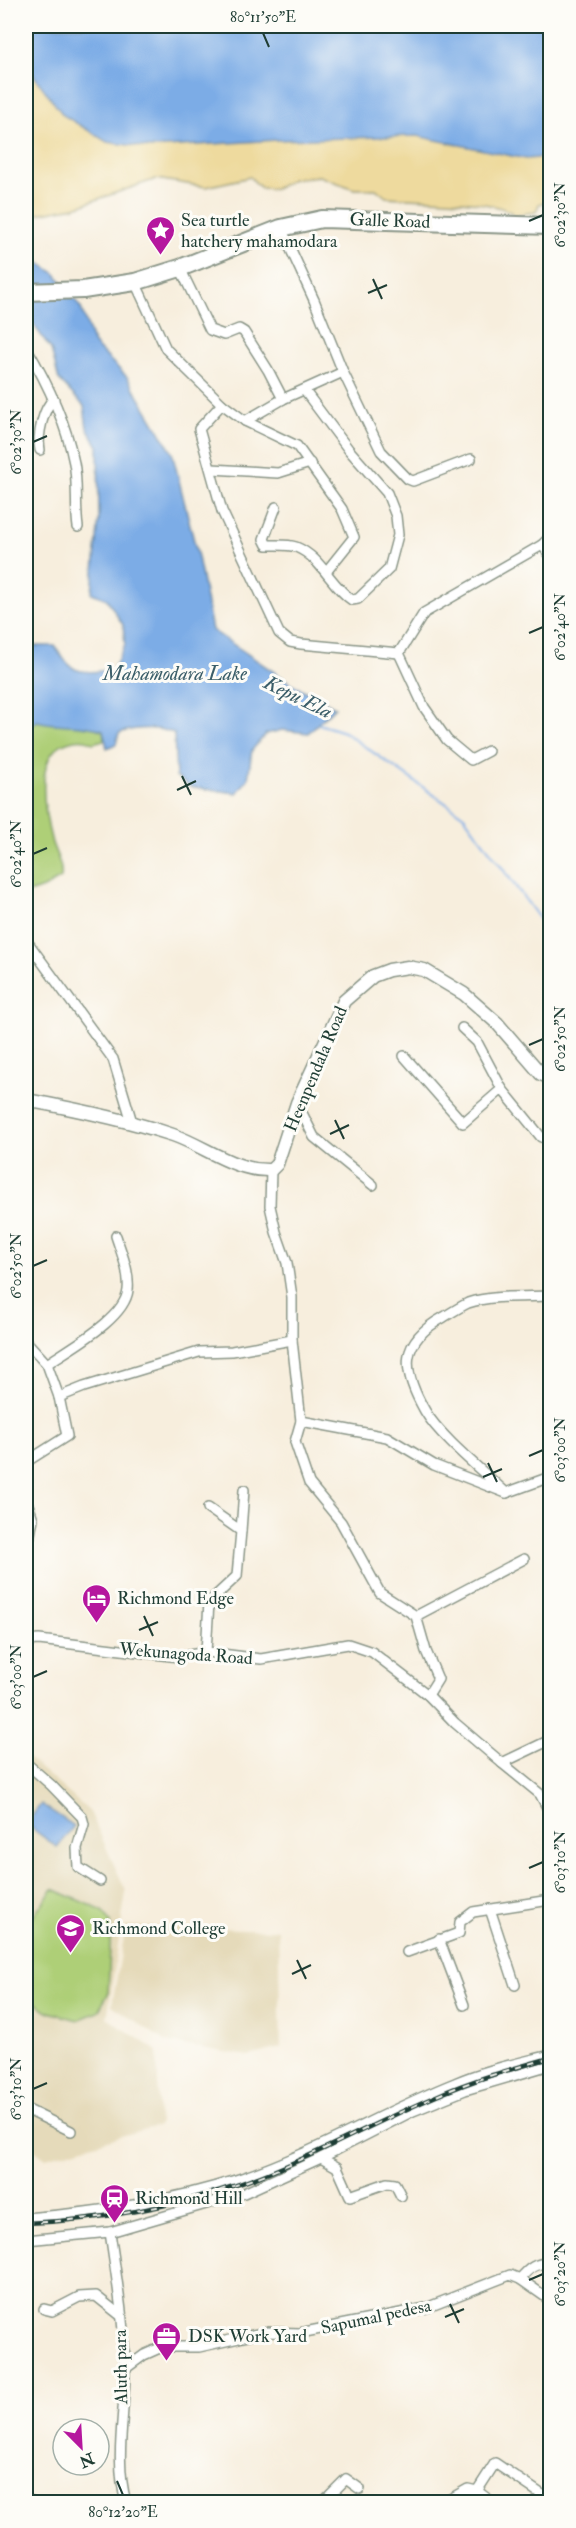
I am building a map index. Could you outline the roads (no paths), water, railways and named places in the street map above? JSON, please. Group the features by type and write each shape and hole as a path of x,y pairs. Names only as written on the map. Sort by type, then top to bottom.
{"highway":[{"name":"Galle Road","path":"26,292 83,291 135,282 180,268 281,228 322,219 550,226"}],"street":[{"path":"281,228 314,300 343,372 381,450 408,479 413,481 471,459"},
{"path":"180,268 210,330 224,335 239,330 244,332 283,399"},
{"path":"135,282 166,349 222,404 245,421 297,446 342,509 354,537 326,572"},
{"path":"26,348 54,399 75,464 75,504 78,528"},
{"path":"245,421 283,399 343,372"},
{"path":"276,507 264,539 267,545 295,546 305,552 326,572 342,593 352,600 358,599 389,569 398,536 396,516 387,493 349,450 304,390"},
{"path":"39,450 38,443 47,405 54,399"},
{"path":"222,404 200,427 222,511 279,633 290,642 301,644 399,652"},
{"path":"212,469 278,473 310,463"},
{"path":"399,652 424,613 542,545 550,537"},
{"path":"542,545 550,555"},
{"path":"399,652 424,707 447,740 471,760 488,751"},
{"path":"26,940 113,1059 132,1122"},
{"name":"Heenpendala Road","path":"271,1170 277,1164 297,1103 344,1001 373,976 389,969 408,967 424,970 464,994 497,1023 540,1074 550,1078"},
{"path":"462,1028 477,1042 502,1089 541,1137 550,1139"},
{"path":"404,1056 463,1123 502,1089"},
{"path":"26,1100 132,1122 177,1137 224,1160 260,1171 271,1170 270,1206 287,1263 292,1297 292,1340 301,1421 295,1442 309,1483 341,1522 380,1593 416,1616 426,1651 438,1679 428,1695"},
{"path":"297,1103 314,1137 373,1185"},
{"path":"47,1364 115,1316 128,1293 128,1278 116,1236"},
{"path":"506,1493 426,1413 407,1361 413,1341 435,1322 469,1303 507,1297 550,1296"},
{"path":"59,1397 84,1387 199,1352 232,1351 292,1340"},
{"path":"26,1341 47,1364 59,1397 67,1436 26,1462"},
{"path":"301,1421 387,1437 434,1465 506,1493 550,1477"},
{"path":"206,1652 209,1602 237,1576 244,1490"},
{"path":"26,1499 33,1519 26,1556"},
{"path":"208,1508 241,1531"},
{"path":"416,1616 524,1559"},
{"name":"Wekunagoda Road","path":"26,1641 39,1640 179,1657 206,1652 261,1659 348,1644 372,1652 428,1695 454,1723 540,1794 550,1813"},
{"path":"502,1763 550,1740"},
{"path":"26,1763 82,1817 84,1824 77,1848 78,1867 100,1881"},
{"path":"407,1952 459,1933 460,1922 473,1912 550,1900"},
{"path":"490,1909 515,1985"},
{"path":"439,1939 464,2005"},
{"path":"26,2218 78,2214 161,2201 239,2179 307,2152 456,2082 550,2055"},
{"path":"26,2240 110,2232 244,2193 321,2158 414,2111 465,2090 550,2065"},
{"path":"26,2109 71,2131"},
{"path":"321,2158 337,2167 350,2196 387,2183 395,2184 401,2196"},
{"name":"Aluth para","path":"110,2232 125,2369 119,2455 122,2492 126,2502"},
{"path":"550,2262 538,2263 530,2267 520,2279 550,2300"},
{"name":"Sapumal pedesa","path":"125,2369 144,2355 162,2347 199,2347 266,2332 300,2333 426,2308 510,2275 520,2279"},
{"path":"44,2309 52,2311 79,2297 96,2296 120,2315"},
{"path":"477,2491 495,2463 550,2500"},
{"path":"323,2502 346,2479 360,2489"},
{"path":"445,2502 468,2489 477,2491 492,2502"}],"water":[{"path":"26,26 550,26 550,157 526,159 417,136 277,140 150,148 107,142 63,115 26,65"},
{"name":"Mahamodara Lake","path":"26,254 56,274 81,308 94,344 127,377 172,452 198,557 212,630 292,684 335,707 308,733 282,730 266,734 252,750 248,779 237,793 190,787 176,776 174,733 147,728 126,731 119,733 116,744 107,748 103,730 95,728 37,721 26,730 26,646 55,646 73,668 93,672 113,670 125,644 123,625 107,599 92,593 99,518 98,446 87,428 84,406 59,380 51,349 31,321 26,318"},
{"path":"41,1804 74,1826 57,1847 26,1824"}],"waterway":[{"name":"Kepu Ela","path":"319,724 344,732 464,816 550,933"}],"railway":[{"path":"26,2223 107,2216 187,2200 239,2184 289,2165 448,2091 550,2058"}],"place":[{"name":"Sea turtle hatchery mahamodara","path":"160,256"},
{"name":"Richmond Edge","path":"96,1624"},
{"name":"Richmond College","path":"71,1954"},
{"name":"Richmond Hill","path":"114,2224"},
{"name":"DSK Work Yard","path":"167,2362"}]}
